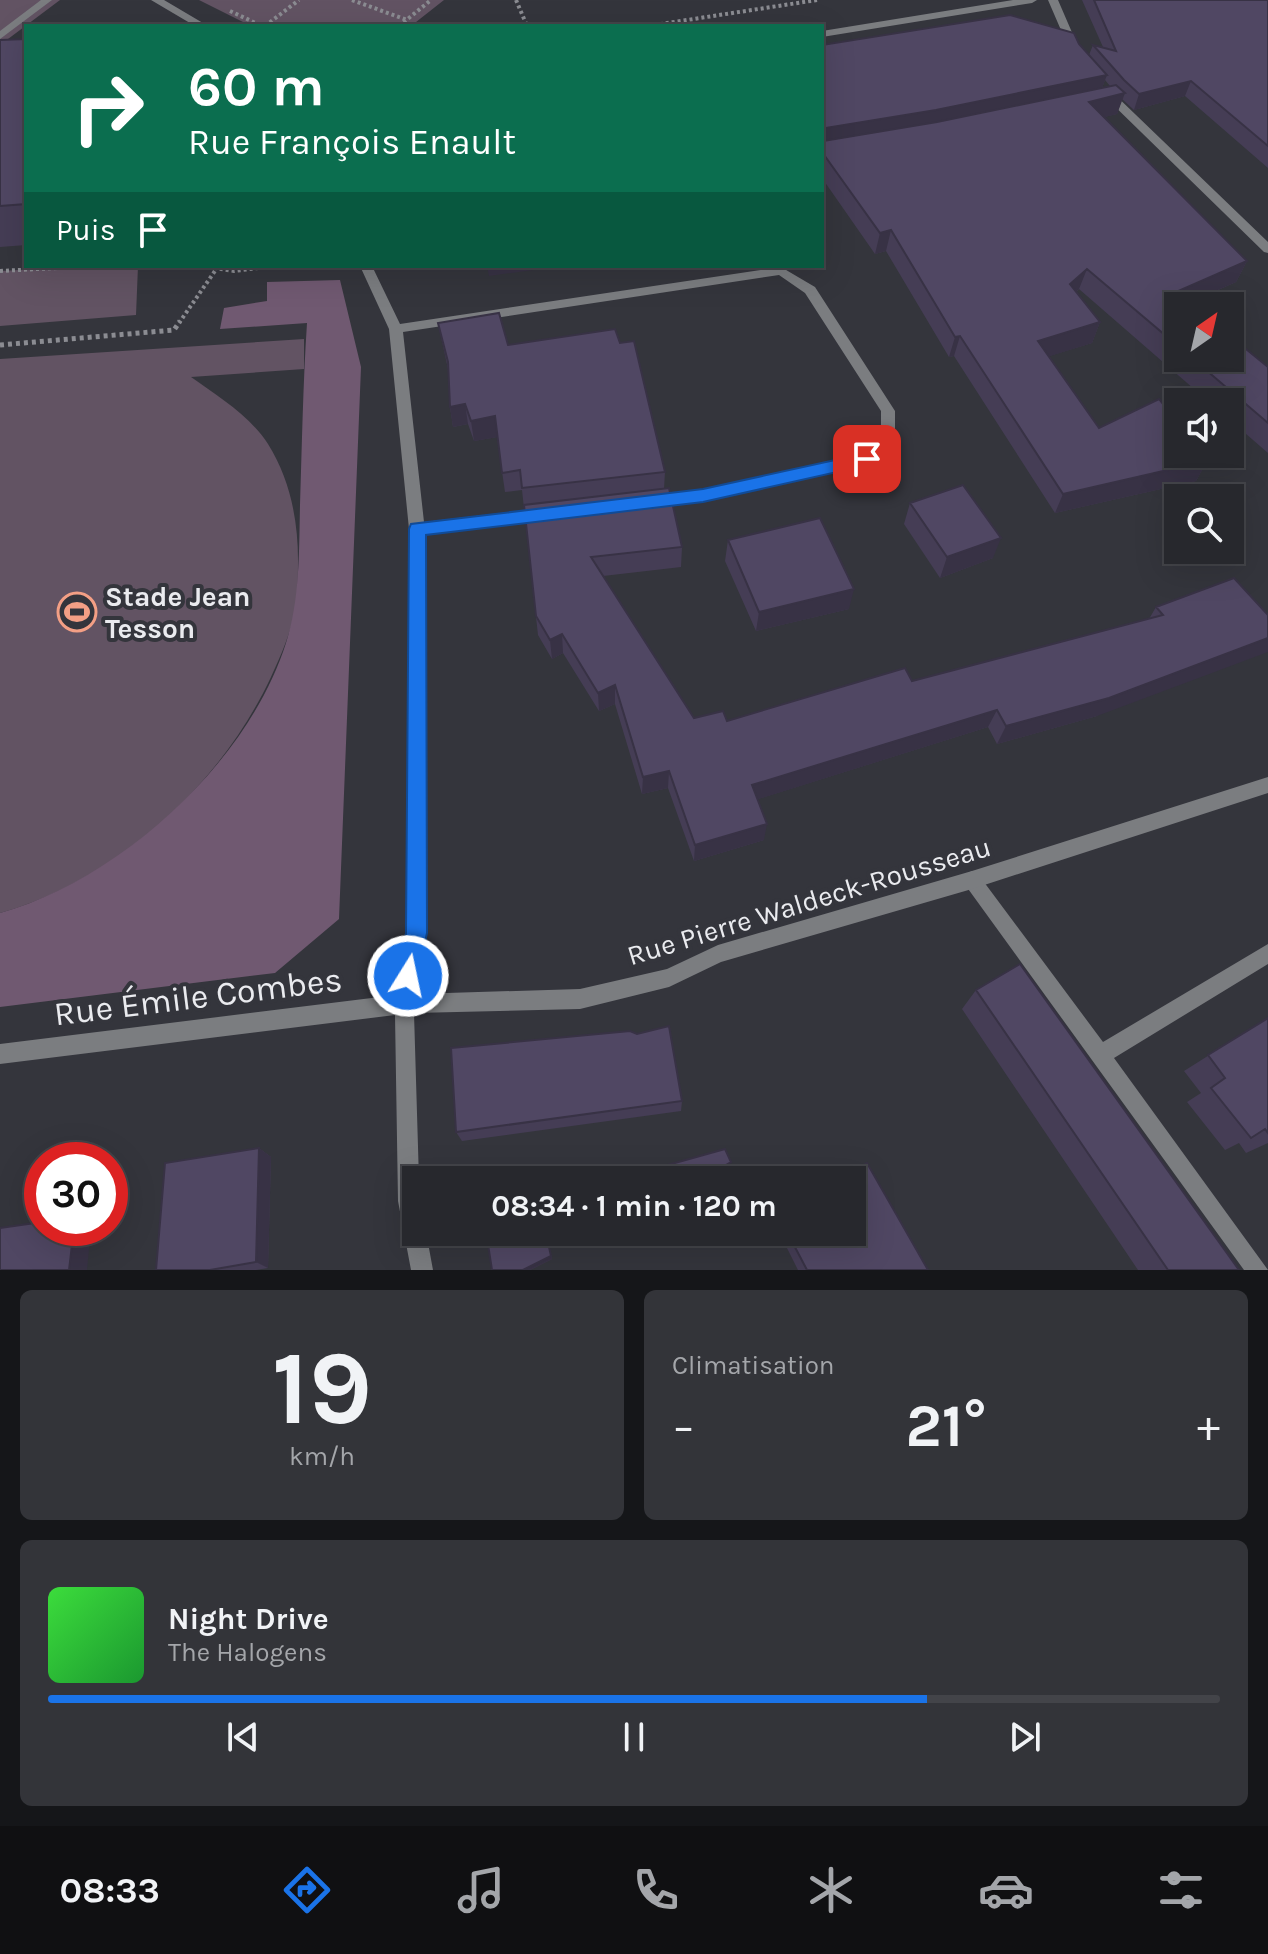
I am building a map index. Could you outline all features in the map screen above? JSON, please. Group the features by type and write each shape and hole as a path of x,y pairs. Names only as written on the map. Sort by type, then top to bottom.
{"street":[{"path":"0,36 47,0"},
{"path":"156,0 199,24"},
{"path":"824,34 1032,0"},
{"path":"1053,0 1079,61"},
{"path":"1095,80 1268,249"},
{"path":"1097,102 1112,99"},
{"path":"1252,236 1268,231"},
{"path":"367,268 396,329 417,529 416,933 404,1004 409,1201 422,1270"},
{"path":"396,329 781,271 810,290 888,411 888,441 867,459 703,496 640,503"},
{"path":"417,529 560,512"},
{"name":"Rue Pierre Waldeck-Rousseau","path":"404,1004 580,999 669,978 718,954 972,880 1268,785"},
{"path":"972,880 1257,1270"},
{"path":"1100,1055 1268,953"},
{"name":"Rue Émile Combes","path":"0,1054 404,1004"}],"path":[{"path":"268,24 299,0"},
{"path":"352,0 407,20"},
{"path":"402,24 431,0"},
{"path":"516,0 526,24"},
{"path":"661,24 818,0"},
{"path":"0,271 57,268"},
{"path":"0,345 174,330 217,268 234,271 259,268"}],"shaded area":[{"path":"0,0 60,0 24,24 0,45"},
{"path":"199,0 444,0 414,24 247,24"},
{"path":"138,268 136,315 0,326 0,271"},
{"path":"340,280 361,367 339,919 275,973 0,1007 0,913 45,897 90,874 133,845 173,811 210,772 242,731 268,688 291,626 296,592 307,323 220,329 224,308 267,301 267,282"},
{"path":"304,339 304,369 191,377 233,407 261,434 282,471 294,515 298,572 293,618 271,677 250,717 194,791 124,853 85,878 43,898 0,913 0,359"}],"building":[{"path":"1094,0 1268,0 1268,146 1191,81 1139,94 1093,45 1116,51"},
{"path":"1010,15 1074,33 1079,44 1107,75 936,110 825,128 824,134 824,45"},
{"path":"24,39 24,204 0,206 0,40"},
{"path":"1116,85 1125,93 1089,102 1247,261 1176,292 1164,292 1164,334 1087,269 1070,284 1100,322 1038,341 1099,428 1159,399 1164,405 1164,468 1176,468 1063,494 960,336 955,337 891,230 880,233 824,155 824,141 937,122"},
{"path":"499,313 508,345 615,329 620,343 634,341 665,472 522,488 520,470 502,473 495,416 471,421 465,404 450,407 448,362 438,323"},
{"path":"1244,347 1268,367 1268,423 1244,402 1244,388 1227,388 1208,372 1244,372"},
{"path":"963,485 1001,538 947,557 910,503"},
{"path":"669,488 682,547 591,557 694,718 723,711 727,721 905,668 912,681 1163,615 1156,607 1234,578 1268,615 1268,638 1109,698 1006,726 997,710 752,785 767,824 695,845 669,771 643,777 615,685 598,693 562,634 550,640 536,616 524,505"},
{"path":"820,518 854,589 759,612 728,540"},
{"path":"1020,964 1239,1270 1168,1270 976,990"},
{"path":"1268,1018 1268,1133 1265,1129 1251,1138 1211,1088 1225,1078 1208,1055"},
{"path":"669,1026 682,1101 456,1132 451,1048 630,1031 637,1034"},
{"path":"259,1148 256,1262 210,1270 156,1270 165,1163"},
{"path":"725,1149 731,1162 724,1166 664,1166"},
{"path":"867,1163 928,1270 807,1270 794,1246 866,1246 866,1166 862,1166"},
{"path":"24,1225 24,1246 72,1246 69,1270 0,1270 0,1228"},
{"path":"488,1246 549,1246 551,1256 523,1270 492,1270"}],"place":[{"name":"Stade Jean Tesson","path":"77,612"}],"route":[{"path":"408,976 416,933 417,529 703,496 867,459"}]}
